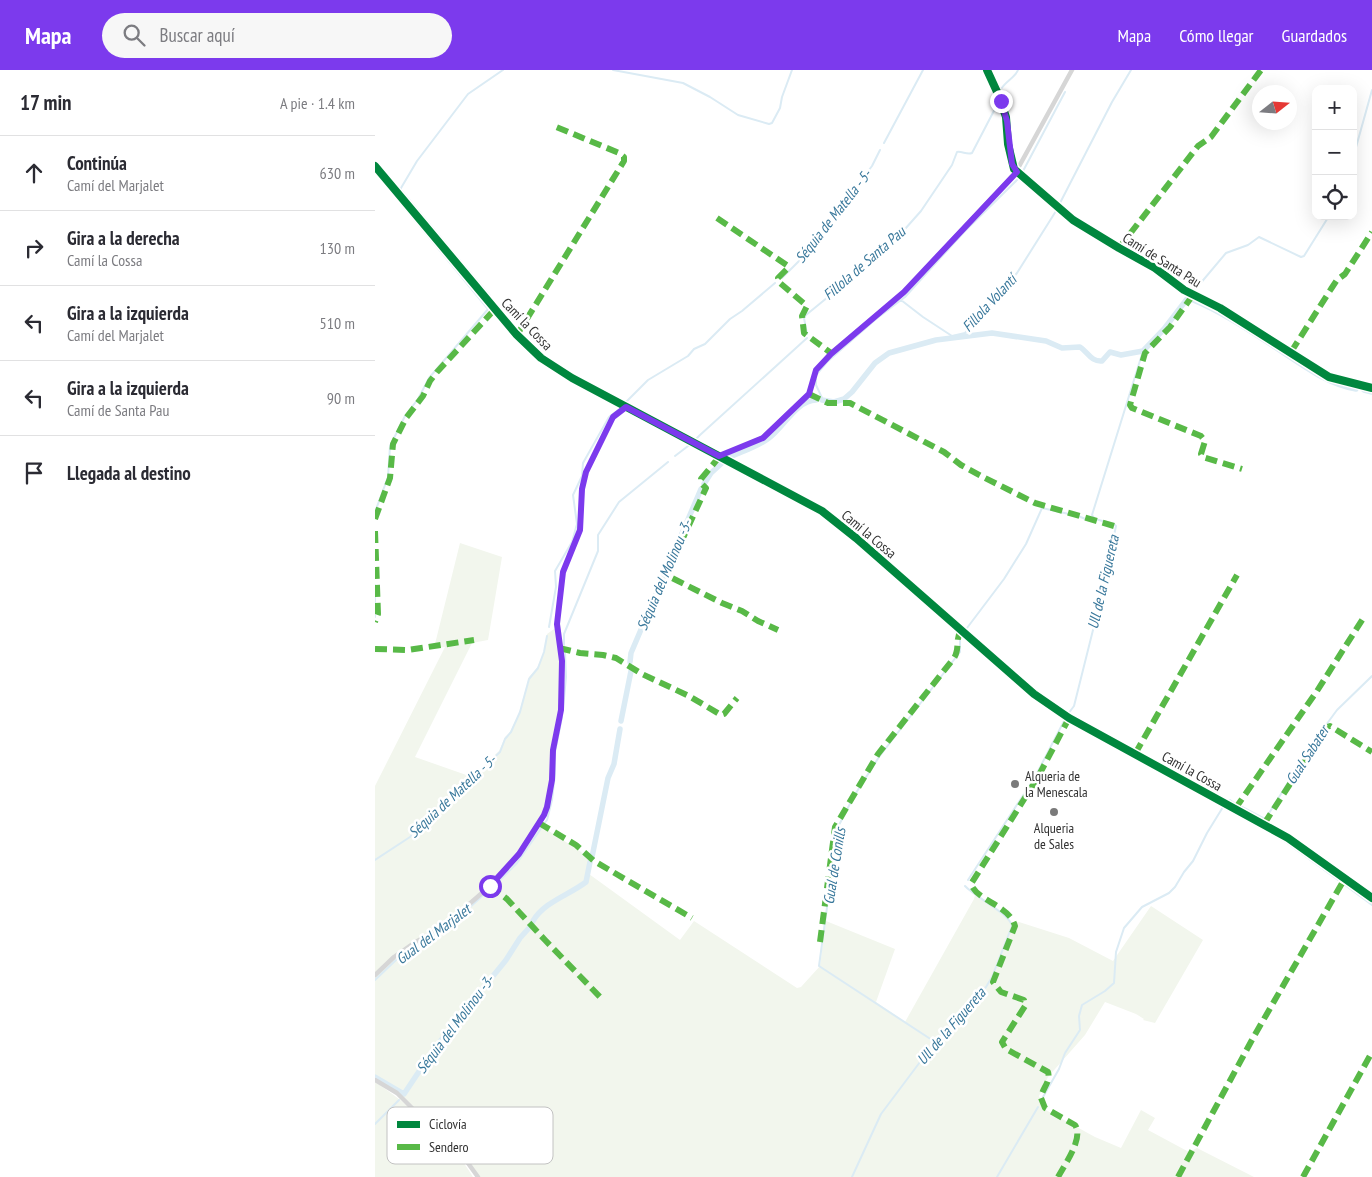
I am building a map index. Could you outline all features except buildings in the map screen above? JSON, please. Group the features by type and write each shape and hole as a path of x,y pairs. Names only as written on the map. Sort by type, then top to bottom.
{"street":[{"path":"987,70 1006,116 1012,164 1017,172"},
{"path":"719,456 769,434 779,421 809,394 816,370 831,354 904,292 1017,172 1072,70"},
{"name":"Camí la Cossa","path":"375,166 516,334 541,358 572,378 832,518 1030,690 1069,718 1288,838 1372,898"},
{"name":"Camí de Santa Pau","path":"1017,172 1080,224 1155,268 1184,290 1220,308 1329,377 1372,388"},
{"path":"375,976 395,957 414,943 444,926 490,886 519,854 544,815 549,799 553,750 561,710 562,661 557,624 563,572 580,530 582,489 586,472 613,417 626,407"},
{"path":"375,1080 397,1093 411,1107"},
{"path":"468,1164 477,1177"}],"shaded area":[{"path":"460,543 502,557 488,640 472,643 415,757 472,777 499,751 505,737 510,732 519,713 529,677 537,668 544,652 547,634 557,627 561,661 560,710 548,799 543,815 518,854 489,885 443,925 414,942 375,974 375,786 445,647 435,648 435,644"},
{"path":"538,824 580,851 591,861 589,874 680,940 694,921 797,988 801,987 820,966 826,921 895,949 876,1002 905,1022 975,895 1011,922 1019,922 1069,938 1113,961 1151,906 1203,940 1155,1023 1143,1020 1136,1014 1105,1002 1085,1035 1048,1077 1039,1096 1044,1109 1095,1137 1121,1148 1141,1110 1155,1118 1148,1130 1189,1152 1197,1148 1254,1177 478,1177 469,1164 553,1164 553,1107 412,1107 375,1079 375,976 395,957 444,927 477,899 520,854"},
{"path":"375,1082 410,1107 387,1107 387,1164 464,1164 473,1177 375,1177"}],"waterway":[{"path":"447,245 401,188 417,161 468,94 503,70"},
{"path":"613,70 683,83 738,115 769,124 772,123 780,108 792,70"},
{"name":"Séquia de Matella - 5-","path":"884,143 923,70"},
{"name":"Fillola de Santa Pau","path":"1000,91 1018,70"},
{"name":"Fillola Volantí","path":"1060,203 1112,102 1131,70"},
{"path":"1357,144 1372,90"},
{"path":"1022,173 1065,92"},
{"name":"Fillola de Santa Pau","path":"807,334 804,318 806,315 897,238 921,211 952,165 957,152 972,153 998,103"},
{"name":"Séquia de Matella - 5-","path":"782,278 804,256 872,166 880,150"},
{"path":"375,172 403,205"},
{"path":"817,374 827,362 876,319 905,297 964,232 1019,178"},
{"path":"404,207 488,309"},
{"name":"Fillola Volantí","path":"901,300 952,336 965,333 1017,273 1056,211"},
{"path":"1194,291 1226,253 1248,245 1259,237 1301,257 1304,256 1326,220"},
{"path":"452,251 490,296"},
{"name":"Séquia de Matella - 5-","path":"625,403 648,380 688,356 694,349 705,344 730,319 775,283"},
{"name":"Séquia del Molinou -3-","path":"822,400 834,402 844,399 875,363 889,353 936,340 992,333 1046,341 1062,348 1080,347 1098,361 1102,361 1110,352 1121,355 1143,351 1164,329 1187,299"},
{"name":"Séquia del Molinou -3-","path":"1191,299 1233,320 1322,377 1356,389"},
{"path":"375,512 388,477 390,446 405,416 418,399 429,378 489,308"},
{"name":"Fillola de Santa Pau","path":"696,439 807,338"},
{"name":"Ull de la Figuereta","path":"1068,714 1074,706 1099,606 1116,526 1095,519 1092,515 1143,351"},
{"path":"816,379 816,385 823,400"},
{"name":"Séquia del Molinou -3-","path":"1364,390 1372,392"},
{"name":"Séquia del Molinou -3-","path":"730,457 764,441 796,409 809,401 816,400"},
{"name":"Séquia de Matella - 5-","path":"549,627 556,587 555,571 572,542 577,524 573,495 582,476 583,463 609,417 618,410"},
{"name":"Gual del Marjalet","path":"675,456 692,443"},
{"name":"Gual del Marjalet","path":"564,645 564,634 598,551 598,535 619,502 668,462"},
{"name":"Séquia del Molinou -3-","path":"704,484 711,473 723,462"},
{"name":"Séquia del Molinou -3-","path":"630,662 631,653 701,489"},
{"name":"Gual de Conills","path":"967,628 1004,579 1026,544 1042,508 1088,520"},
{"path":"375,585 375,617"},
{"name":"Séquia de Matella - 5-","path":"375,860 410,837 500,752 520,712 529,679 538,668 547,636"},
{"name":"Gual de Conills","path":"935,1042 819,966 838,827 854,796 879,757 960,652 960,638 962,636"},
{"name":"Gual del Marjalet","path":"563,709 566,677 565,651"},
{"name":"Séquia del Molinou -3-","path":"621,721 631,671"},
{"name":"Gual Sabater","path":"1242,807 1266,818 1312,744 1337,710 1372,676"},
{"name":"Gual del Marjalet","path":"543,825 547,820 552,800 555,752 562,717"},
{"name":"Ull de la Figuereta","path":"968,880 1035,777 1064,721"},
{"name":"Séquia del Molinou -3-","path":"592,857 608,778 614,764 620,729"},
{"name":"Gual Sabater","path":"1230,800 1234,803"},
{"path":"1043,1097 1059,1069 1065,1053 1080,1030 1079,1016 1082,1005 1114,983 1116,952 1124,928 1142,907 1169,893 1175,887 1193,861 1223,807 1283,840 1338,880"},
{"name":"Gual del Marjalet","path":"493,887 517,863 542,827"},
{"name":"Séquia del Molinou -3-","path":"533,921 550,904 586,882 590,862"},
{"path":"1345,885 1372,905"},
{"name":"Ull de la Figuereta","path":"852,1177 881,1114 935,1042 986,987 992,977 1012,926 999,911 965,886"},
{"name":"Gual del Marjalet","path":"375,980 396,960 418,944 446,929 491,888"},
{"name":"Séquia del Molinou -3-","path":"375,1077 404,1094 434,1049 506,960 529,928"},
{"path":"392,1107 399,1100"},
{"path":"997,1177 1038,1107"},
{"path":"375,1124 387,1112"}],"marked path":[{"path":"1119,248 1198,146 1211,137 1261,70"},
{"path":"517,335 624,161 624,157 619,153 554,126"},
{"path":"717,218 788,266 778,278 780,283 807,306 802,316 804,333 831,353"},
{"path":"1291,352 1337,280 1345,274 1372,232"},
{"path":"1193,295 1170,327 1145,353 1130,405 1132,408 1201,436 1205,441 1201,454 1203,457 1242,469"},
{"path":"375,519 390,478 393,444 406,418 423,396 430,381 437,372 495,309"},
{"path":"809,394 828,403 850,403 944,452 961,465 985,478 1035,503 1114,526"},
{"path":"720,456 701,479 701,483 706,488 666,575 778,630"},
{"path":"375,531 378,614 375,622"},
{"path":"1135,754 1237,575"},
{"path":"1235,809 1317,691 1364,617"},
{"path":"820,942 835,827 878,754 954,658 961,630"},
{"path":"375,649 408,650 474,640"},
{"path":"559,648 616,658 642,674 689,696 721,715 737,698"},
{"path":"1058,1177 1073,1151 1077,1130 1075,1125 1045,1108 1041,1098 1049,1076 1048,1072 1006,1049 1002,1042 1025,1006 1024,1000 1001,992 993,982 1015,926 1012,919 1006,913 980,895 971,884 1038,777 1069,718"},
{"path":"1264,824 1327,727 1330,726 1372,752"},
{"path":"539,823 576,845 594,861 692,918"},
{"path":"1178,1177 1253,1038 1345,878"},
{"path":"490,886 507,899 602,999"},
{"path":"1303,1177 1372,1052"}],"cycle path":[{"path":"987,70 1006,117 1008,144 1014,169 1073,220 1155,268 1184,290 1220,308 1329,377 1372,388"},
{"path":"375,166 516,334 541,358 572,378 822,511 856,538 1034,694 1069,718 1288,838 1372,898"}],"place":[{"name":"Alqueria de la Menescala","path":"1015,784"},
{"name":"Alqueria de Sales","path":"1054,812"}],"route":[{"path":"490,886 519,854 544,815 547,807 552,780 553,750 561,710 562,661 557,620 563,572 580,530 582,489 586,472 613,417 626,407 719,456 769,434 779,421 809,394 816,370 831,354 904,292 1017,172 1012,164 1007,121 1001,101"}]}
